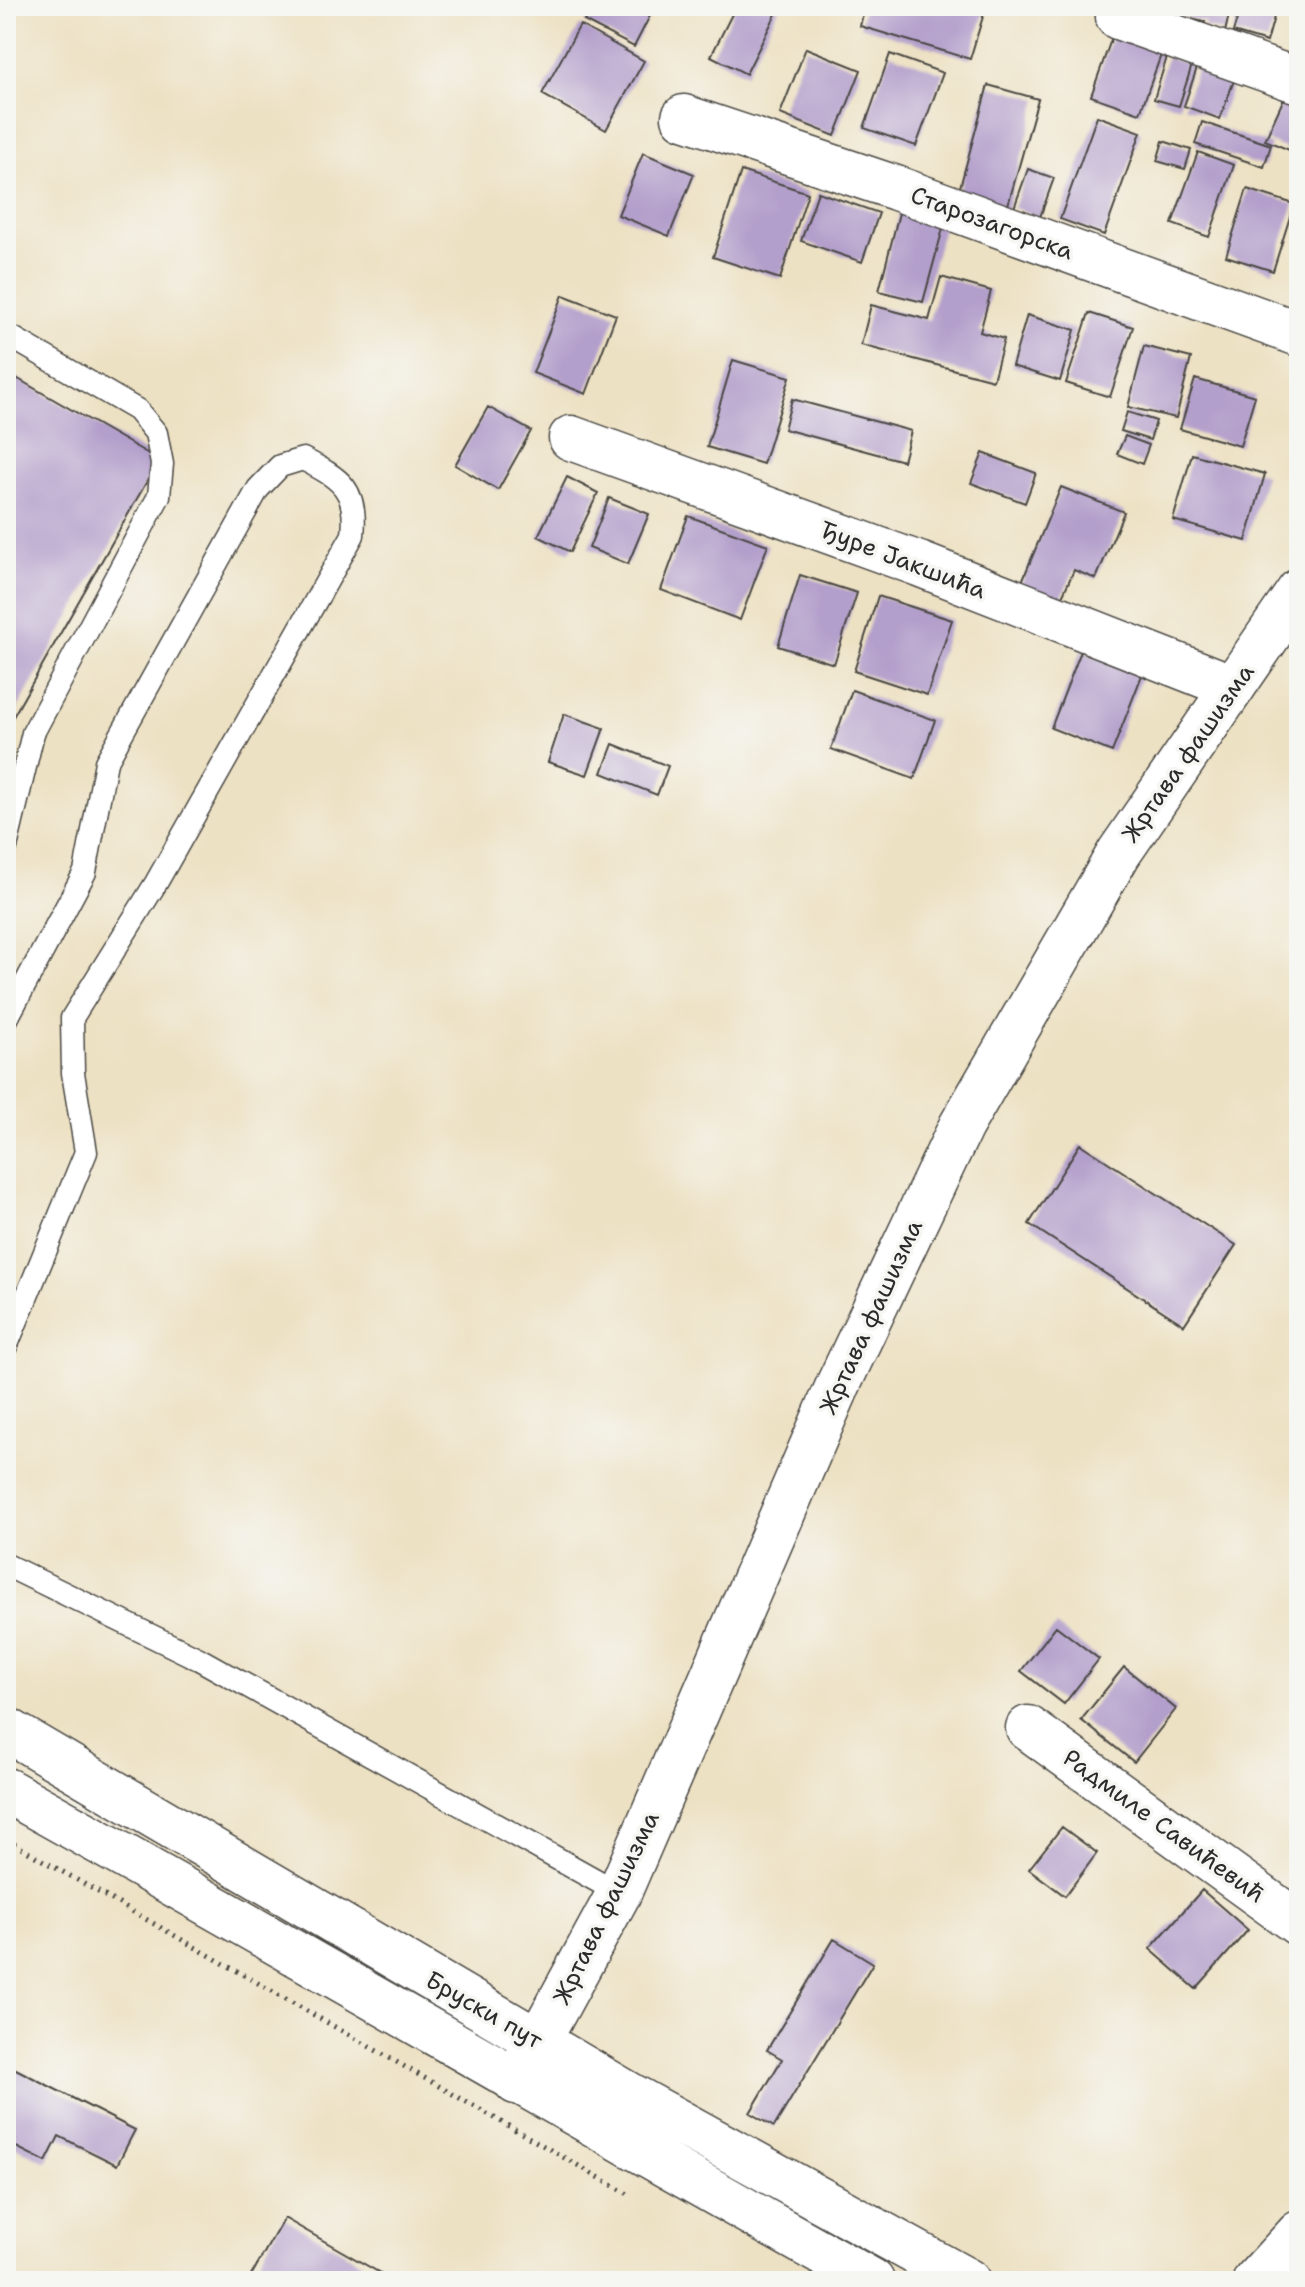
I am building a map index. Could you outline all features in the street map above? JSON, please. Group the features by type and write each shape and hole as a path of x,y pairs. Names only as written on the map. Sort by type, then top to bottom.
{"street":[{"path":"1118,17 1299,81"},
{"name":"Старозагорска","path":"684,117 896,188 1299,334"},
{"name":"Ђуре Јакшића","path":"571,438 919,564 1233,687"},
{"name":"Жртава фашизма","path":"516,2082 619,1893 839,1383 961,1126 1119,853 1299,591"},
{"name":"Радмиле Савићевић","path":"1028,1728 1299,1924"},
{"name":"Бруски пут","path":"6,1729 539,2042 968,2281"},
{"name":"Бруски пут","path":"6,1790 240,1920 516,2082 872,2281"},
{"path":"1255,2281 1299,2233"}],"lane":[{"path":"6,334 137,410 156,433 162,464 159,496 33,733 6,847"},
{"path":"6,1020 85,872 106,762 258,489 280,466 303,459 332,474 349,491 356,511 353,535 156,883 72,1018 73,1073 86,1152 6,1347"},
{"path":"6,1565 199,1659 619,1893"}],"path":[{"path":"6,1840 638,2199"}],"building":[{"path":"560,6 584,6 579,16"},
{"path":"592,6 655,6 634,47 584,21"},
{"path":"736,6 779,8 746,74 711,56"},
{"path":"865,6 971,6 985,10 970,59 860,26"},
{"path":"1179,6 1231,6 1225,32 1204,27 1205,22 1177,16"},
{"path":"1241,6 1277,6 1267,42 1233,32"},
{"path":"580,25 644,61 606,130 542,94"},
{"path":"1113,34 1162,52 1140,113 1091,96"},
{"path":"806,48 861,70 835,136 780,114"},
{"path":"890,54 943,73 916,146 864,128"},
{"path":"1201,56 1238,69 1220,119 1184,106"},
{"path":"1167,57 1192,65 1179,106 1154,99"},
{"path":"988,85 1038,99 1006,212 957,198"},
{"path":"1290,85 1299,89 1299,154 1265,140"},
{"path":"1097,116 1141,132 1104,235 1060,219"},
{"path":"1202,122 1271,145 1264,167 1195,144"},
{"path":"1163,141 1191,150 1185,169 1157,161"},
{"path":"1198,152 1234,165 1209,237 1172,224"},
{"path":"643,153 694,174 669,236 618,215"},
{"path":"1028,169 1054,178 1040,217 1014,208"},
{"path":"741,171 808,193 780,279 713,257"},
{"path":"1247,189 1294,204 1273,271 1226,256"},
{"path":"818,192 879,213 862,262 801,241"},
{"path":"900,209 945,221 923,302 879,291"},
{"path":"941,277 991,291 980,332 1004,339 993,380 861,345 871,305 929,320"},
{"path":"563,295 616,315 586,394 533,373"},
{"path":"1089,313 1133,327 1110,397 1066,383"},
{"path":"1027,315 1075,330 1060,381 1012,366"},
{"path":"1144,346 1191,358 1176,418 1128,407"},
{"path":"733,360 790,377 763,464 707,447"},
{"path":"6,372 159,460 6,729"},
{"path":"1195,379 1255,396 1240,446 1180,429"},
{"path":"792,399 911,431 903,461 784,429"},
{"path":"488,407 531,431 498,490 455,465"},
{"path":"1127,412 1156,421 1150,440 1121,431"},
{"path":"1125,436 1149,445 1142,464 1117,454"},
{"path":"983,453 1036,473 1025,503 971,483"},
{"path":"1192,454 1265,474 1246,541 1173,520"},
{"path":"567,477 598,493 570,552 538,536"},
{"path":"1061,487 1124,512 1096,579 1074,570 1060,601 1021,584"},
{"path":"609,498 649,514 628,564 589,548"},
{"path":"688,516 768,545 740,620 661,590"},
{"path":"800,575 857,593 834,664 778,646"},
{"path":"878,596 952,620 927,695 854,671"},
{"path":"1081,651 1142,675 1112,752 1051,728"},
{"path":"852,690 935,720 914,779 831,749"},
{"path":"564,714 604,728 587,775 548,762"},
{"path":"613,744 668,766 657,795 602,773"},
{"path":"1080,1144 1236,1245 1184,1325 1029,1224"},
{"path":"1056,1626 1099,1659 1064,1704 1021,1671"},
{"path":"1124,1667 1176,1709 1134,1762 1081,1720"},
{"path":"1062,1827 1097,1853 1065,1896 1029,1869"},
{"path":"1202,1890 1248,1930 1196,1989 1150,1949"},
{"path":"834,1939 873,1963 774,2127 750,2113 782,2059 767,2050"},
{"path":"6,2064 135,2130 117,2165 59,2136 46,2162 6,2142"},
{"path":"284,2218 331,2245 394,2281 248,2281"}]}
